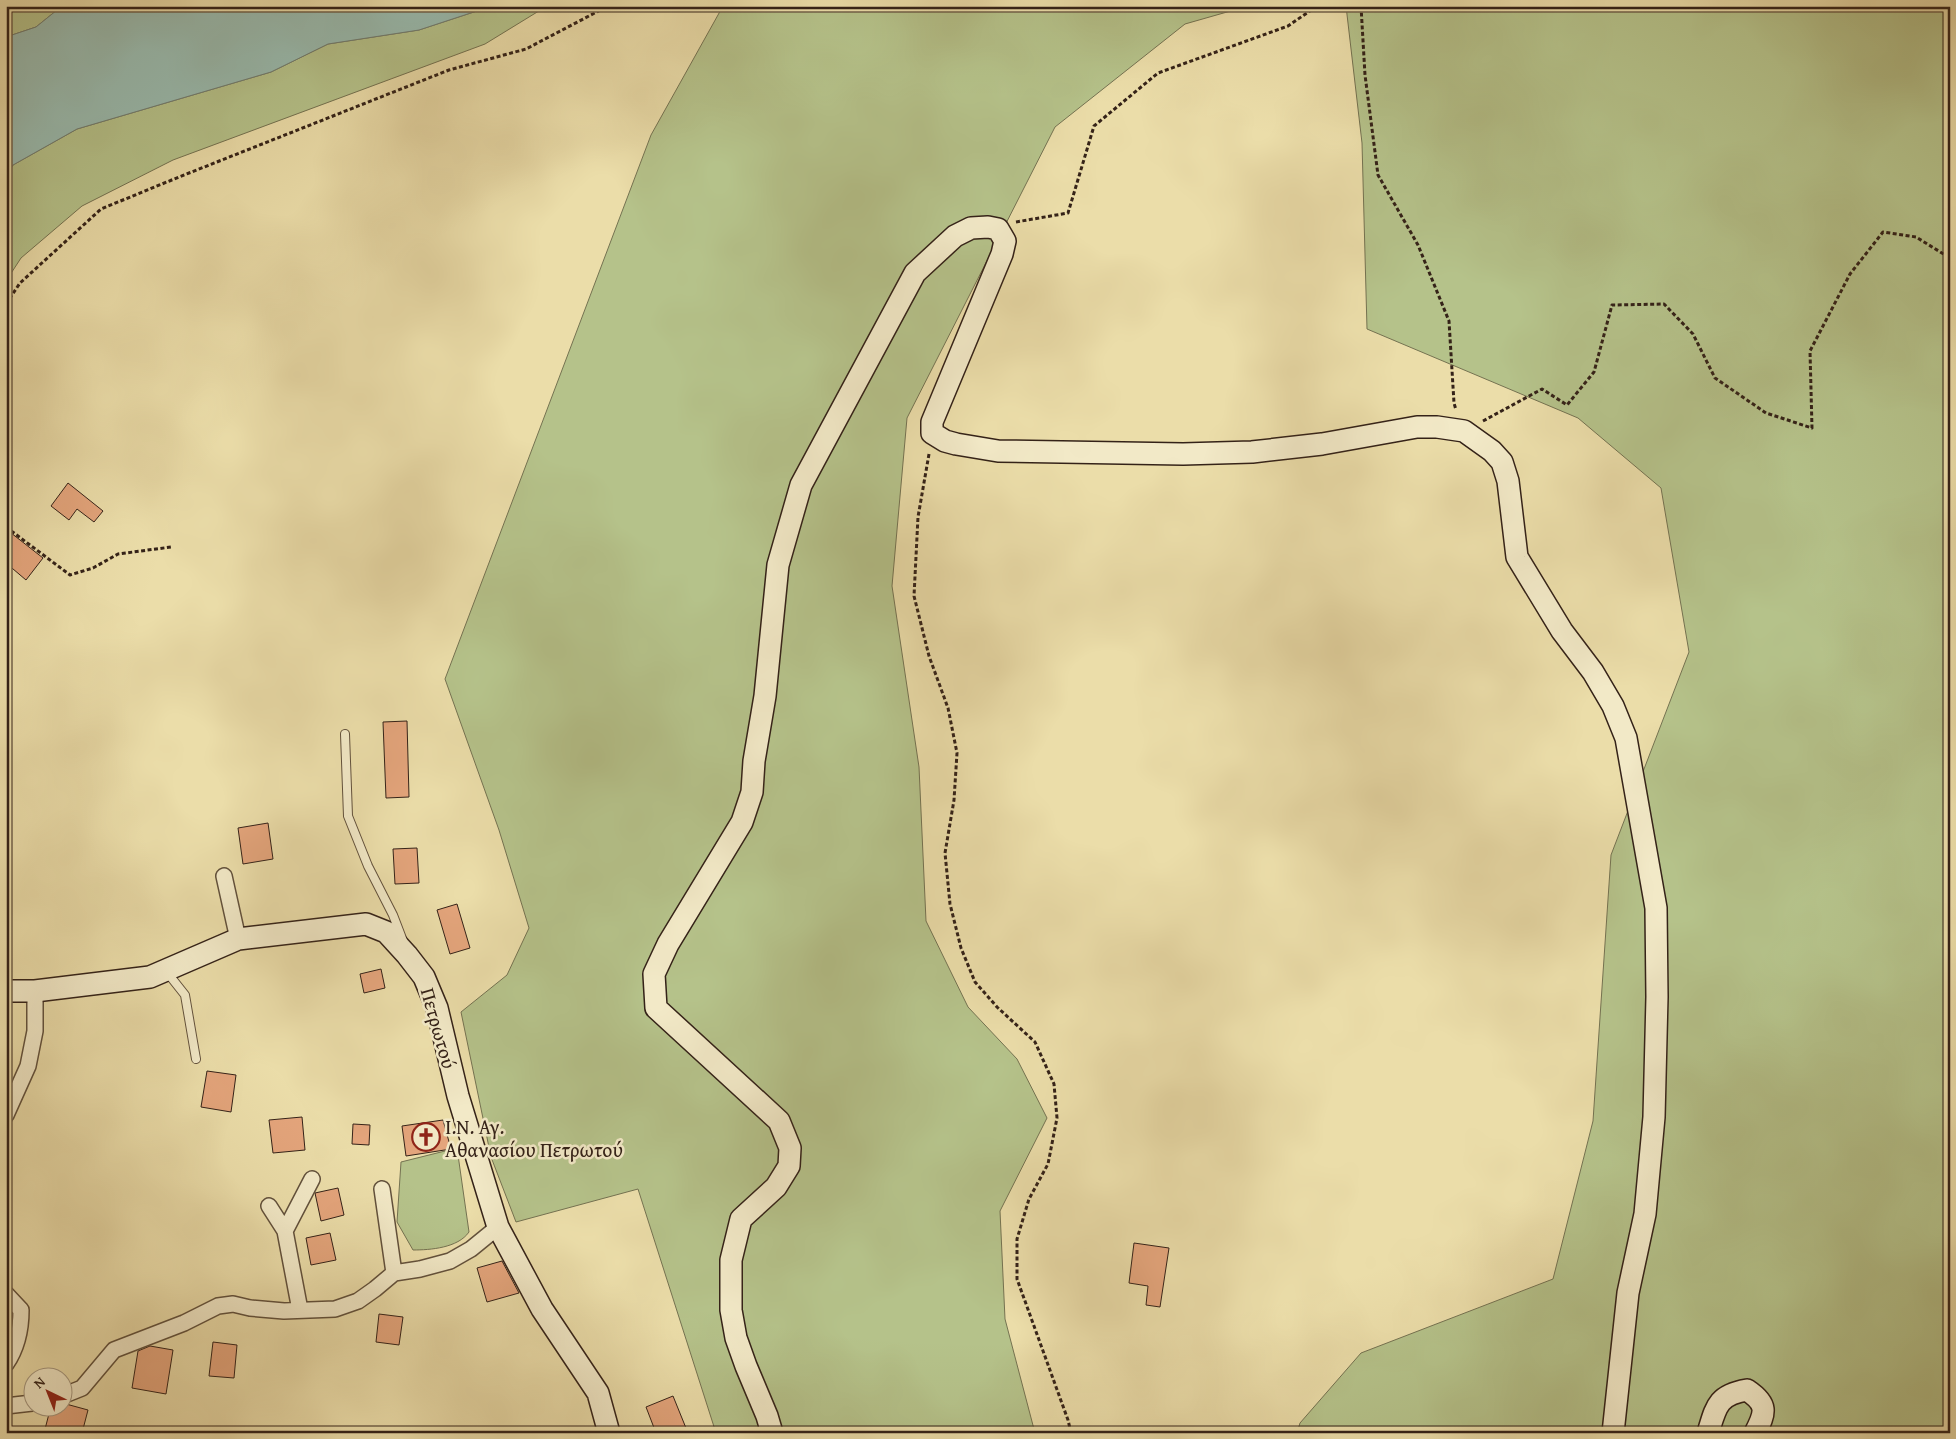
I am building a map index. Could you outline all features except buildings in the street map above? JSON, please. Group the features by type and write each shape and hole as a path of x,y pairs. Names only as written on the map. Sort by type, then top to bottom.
{"street":[{"path":"772,1433 736,1338 730,1310 731,1260 741,1219 776,1187 789,1166 790,1148 779,1121 656,1008 654,974 668,944 742,822 752,792 754,761 765,696 778,565 801,486 914,273 955,236 971,228 988,227 998,230 1004,241 1002,254 932,422 932,433 945,441 998,451 1183,454 1252,452 1322,444 1417,427 1437,427 1464,431 1492,451 1502,462 1508,481 1517,557 1562,631 1593,672 1613,706 1626,738 1656,908 1657,997 1654,1117 1645,1214 1628,1293 1613,1433"},
{"path":"224,876 238,939"},
{"name":"Πετρωτού","path":"6,991 35,991 150,977 238,939 366,924 386,932 424,977 436,1008 458,1096 498,1227 542,1309 598,1393 609,1433"},
{"path":"6,1115 28,1066 35,1031 35,991"},
{"path":"285,1231 312,1179"},
{"path":"382,1189 394,1272"},
{"path":"269,1206 285,1231 300,1310"},
{"path":"72,1392 82,1388 114,1350 184,1323 218,1306 233,1304 258,1308 335,1309 358,1301 394,1272 420,1269 450,1261 471,1250 498,1227"},
{"path":"6,1294 21,1310 21,1328 11,1358 6,1364"},
{"path":"1708,1433 1717,1404 1734,1392 1747,1390 1759,1398 1763,1407 1763,1417 1755,1433"},
{"path":"6,1406 22,1404"}],"lane":[{"path":"345,734 348,816 368,866 393,915 410,959"},
{"path":"166,970 185,995 196,1059"}],"path":[{"path":"6,304 20,283 101,209 449,70 526,49 608,6"},
{"path":"988,227 1068,213 1094,126 1158,73 1288,26 1316,6"},
{"path":"1361,6 1365,76 1378,175 1418,245 1449,321 1454,403 1464,431 1542,389 1567,404 1594,372 1612,306 1664,304 1693,334 1715,378 1766,413 1812,428 1810,351 1850,274 1883,232 1916,237 1950,258"},
{"path":"932,433 918,517 914,596 929,656 948,708 957,753 954,800 945,853 950,904 961,948 975,982 997,1007 1035,1042 1054,1084 1057,1118 1048,1164 1030,1199 1017,1239 1017,1280 1071,1433"},
{"path":"6,527 70,575 93,568 118,554 171,547"}],"green space":[{"path":"6,6 62,6 36,27 6,37"},
{"path":"492,6 547,6 485,44 173,160 82,206 21,258 6,281 6,175 13,165 77,129 271,72 328,44 419,30"},
{"path":"723,6 1248,6 1185,24 1055,127 907,418 892,586 919,767 926,921 968,1007 1017,1059 1047,1118 1000,1211 1005,1319 1035,1433 716,1433 638,1189 516,1222 491,1157 461,1012 507,975 529,928 499,830 445,679 651,135"},
{"path":"1346,6 1950,6 1950,1433 1297,1433 1300,1423 1361,1353 1553,1279 1593,1121 1611,855 1689,652 1661,488 1578,418 1367,329 1362,143"},
{"path":"457,1148 469,1232 458,1242 451,1245 435,1249 413,1250 397,1222 401,1162"}],"water":[{"path":"62,6 492,6 419,30 328,44 271,72 77,129 13,165 6,175 6,37 36,27"}],"place":[{"name":"Ι.Ν. Αγ. Αθανασίου Πετρωτού","path":"426,1137"}]}
